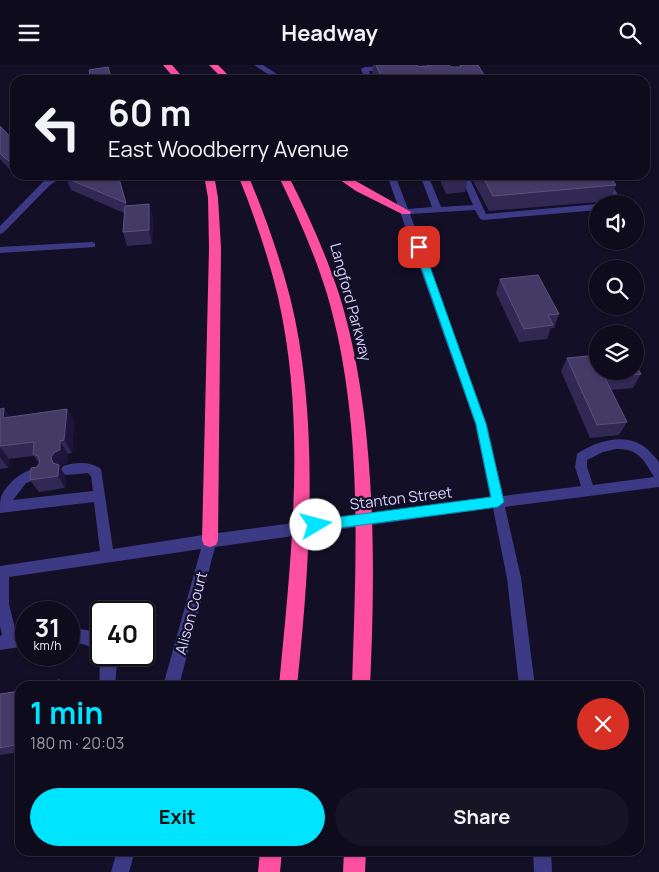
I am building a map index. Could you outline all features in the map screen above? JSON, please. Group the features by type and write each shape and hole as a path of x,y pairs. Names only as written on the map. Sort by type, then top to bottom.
{"highway":[{"path":"167,65 176,75"},
{"path":"209,67 221,75"},
{"path":"210,180 213,199 215,248 210,540"},
{"path":"245,180 266,229 281,276 293,337 300,396 298,581 288,681"},
{"name":"Langford Parkway","path":"286,180 320,256 337,315 350,374 358,447 364,578 361,681"},
{"path":"346,180 406,212"},
{"path":"269,872 271,856"},
{"path":"354,872 356,856"}],"street":[{"path":"258,65 274,75"},
{"path":"367,75 365,69 395,67"},
{"path":"0,231 47,183 52,180"},
{"path":"393,180 481,424 514,579 526,681"},
{"path":"426,180 438,210"},
{"path":"466,180 483,217 589,208"},
{"path":"597,181 606,181 615,195"},
{"path":"406,212 478,207"},
{"path":"0,249 92,245"},
{"path":"588,491 581,467 581,458 589,452 602,447 637,446 647,456 659,475"},
{"path":"67,470 90,468 97,473 106,556"},
{"path":"0,507 22,479 41,473"},
{"name":"Stanton Street","path":"1,572 210,540 659,482"},
{"path":"0,507 100,496"},
{"name":"Alison Court","path":"172,681 210,540"},
{"path":"1,572 6,642"},
{"path":"107,681 109,666"},
{"path":"120,872 125,856"},
{"path":"542,856 543,872"}],"building":[{"path":"376,65 416,65 427,67 428,65 449,65 451,67 461,67 460,65 478,65 484,75 381,75"},
{"path":"108,67 110,75 90,75 89,70"},
{"path":"0,126 10,137 10,162 0,153"},
{"path":"71,180 119,180 126,203"},
{"path":"485,180 612,180 616,185 493,196"},
{"path":"149,204 149,230 123,232 125,206"},
{"path":"538,275 559,314 548,315 553,325 524,329 500,279"},
{"path":"589,356 589,380 606,380 627,422 597,425 567,358"},
{"path":"4,408 3,418 67,409 64,440 60,441 60,450 51,457 53,463 59,465 58,476 30,480 31,468 37,467 40,462 38,456 33,454 34,442 0,446 0,409"},
{"path":"15,692 15,745 0,748 0,694"}],"route":[{"path":"316,525 498,502 481,424 419,247"}]}
